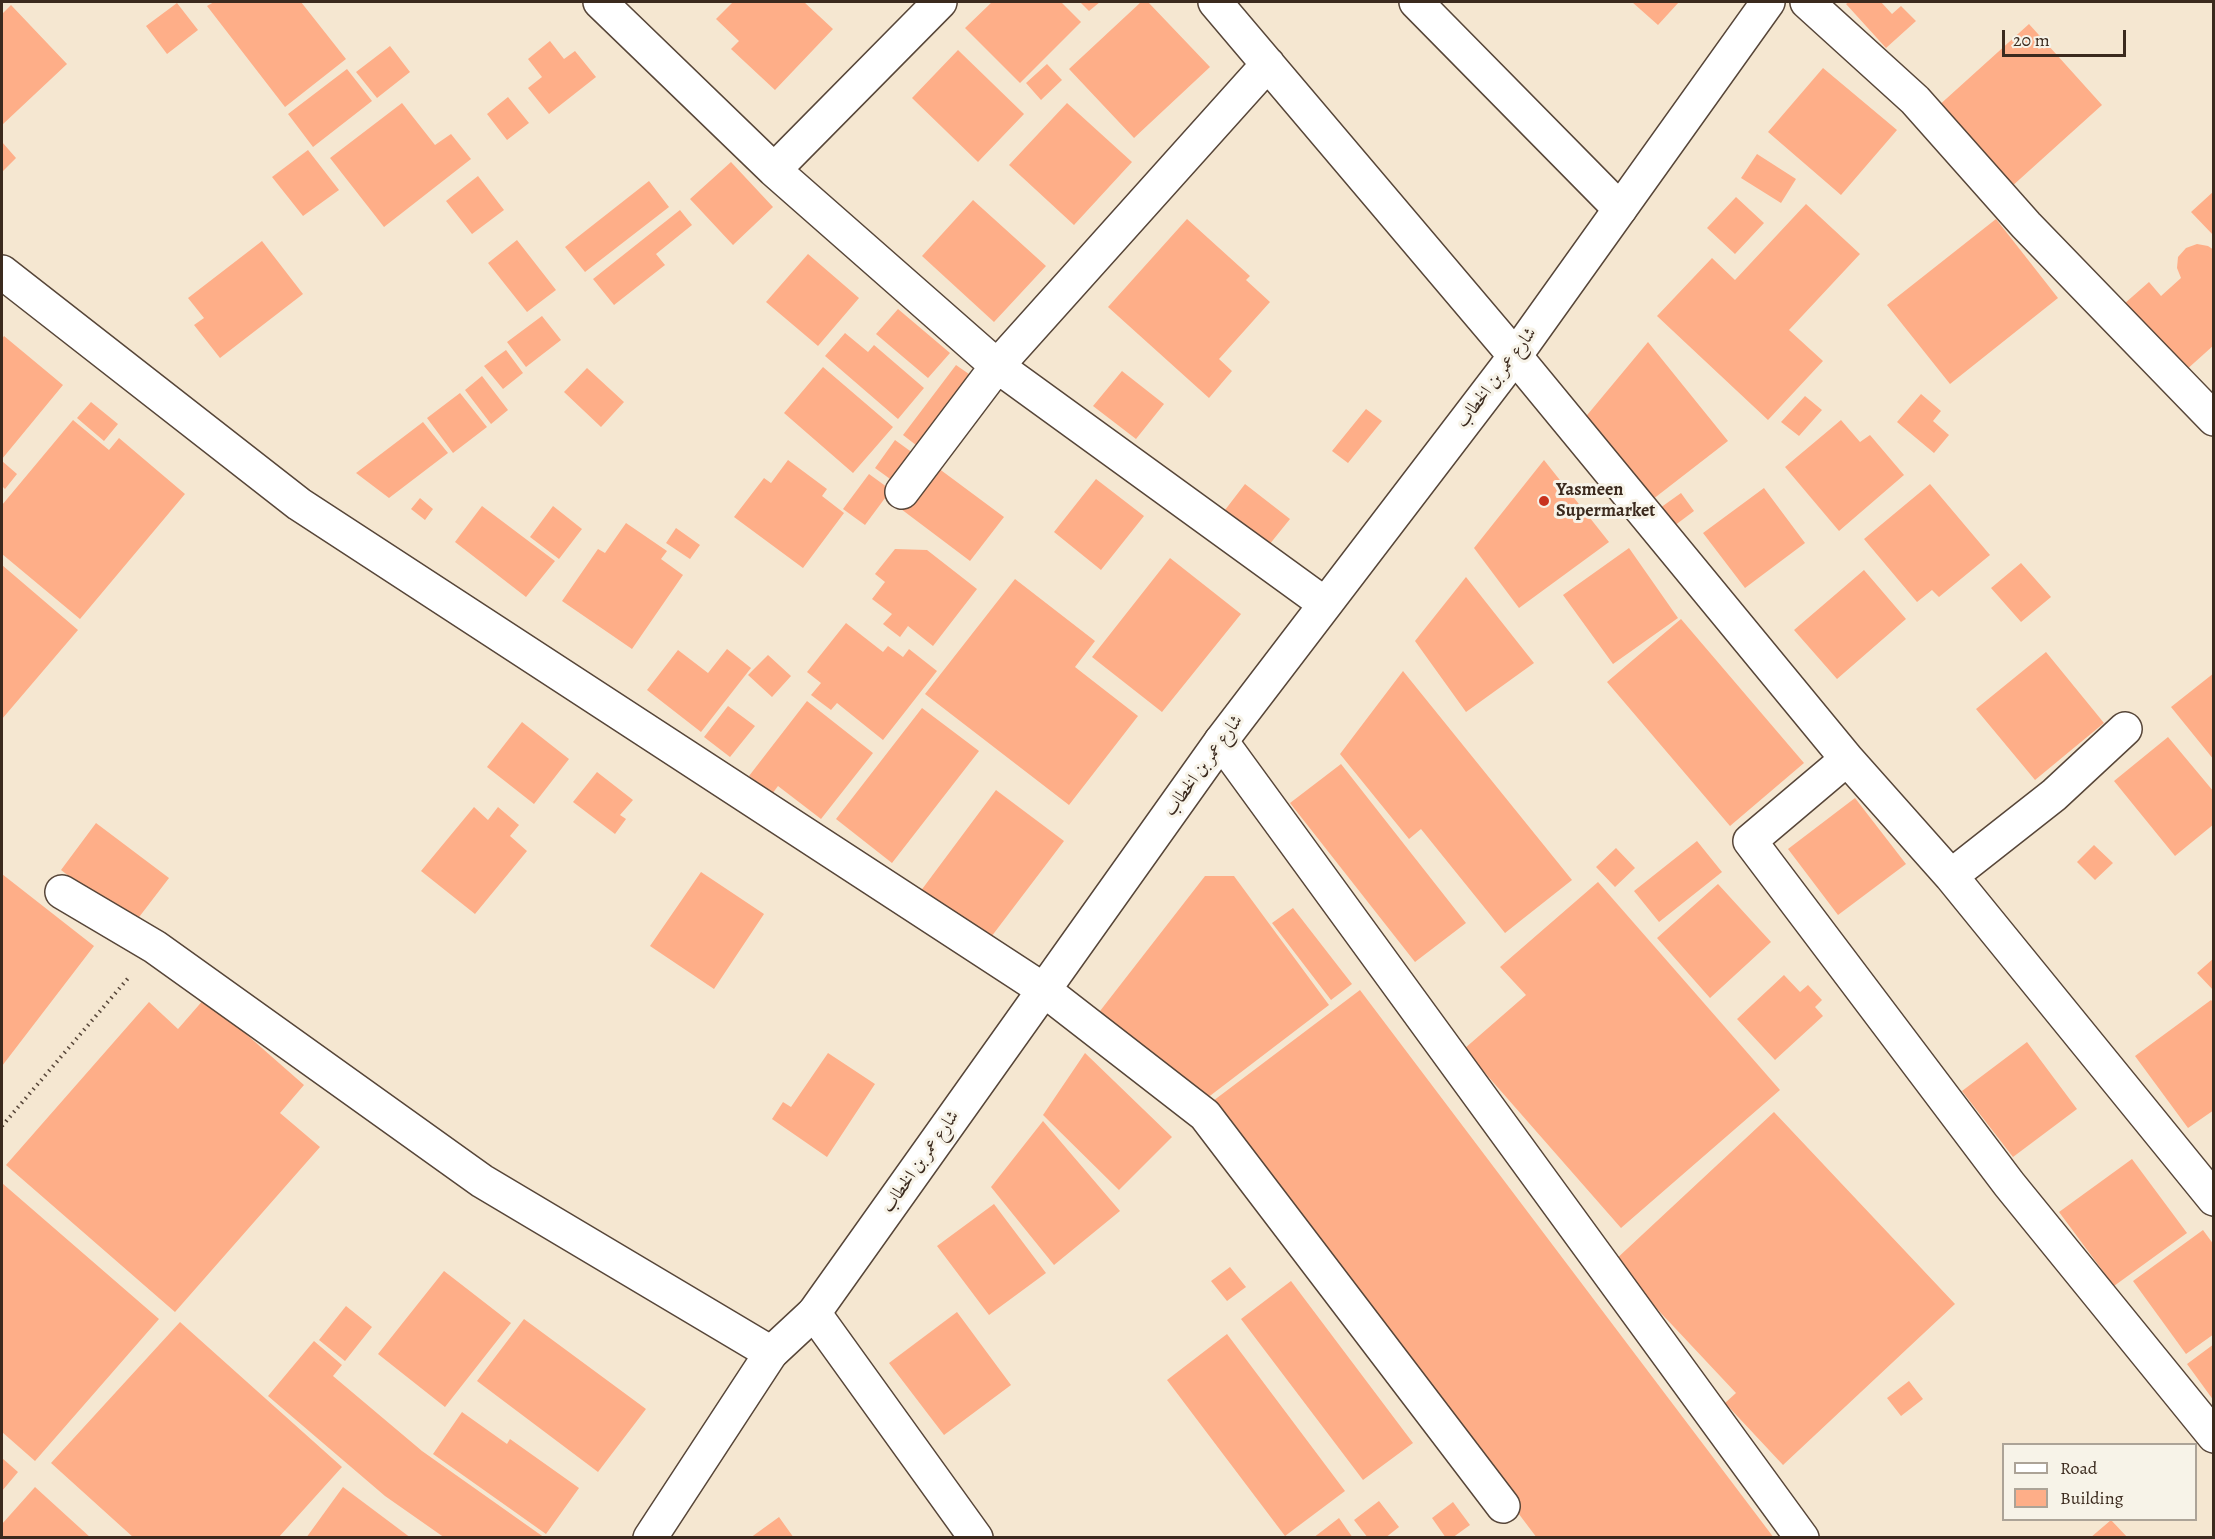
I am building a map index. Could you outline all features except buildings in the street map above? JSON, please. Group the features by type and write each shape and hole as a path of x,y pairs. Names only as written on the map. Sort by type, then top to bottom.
{"street":[{"path":"600,2 774,170 997,366 1325,604"},
{"path":"774,170 940,2"},
{"path":"1215,2 1515,356 1847,759 1951,876 2214,1199"},
{"path":"1416,2 1620,209"},
{"name":"شارع عمر بن الخطاب","path":"650,1538 771,1353 814,1313 1221,741 1515,356 1768,2"},
{"path":"1807,2 1915,100 2026,225 2214,419"},
{"path":"902,492 997,366 1268,64"},
{"path":"2,272 299,504 1044,990 1205,1115 1503,1506"},
{"path":"1951,876 2054,795 2125,729"},
{"path":"1221,741 1802,1538"},
{"path":"1847,759 1750,841 2009,1184 2214,1436"},
{"path":"63,892 155,947 482,1181 771,1353"},
{"path":"814,1313 976,1538"}],"path":[{"path":"2,1126 155,947"}],"place":[{"name":"Yasmeen Supermarket","path":"1544,501"}]}
